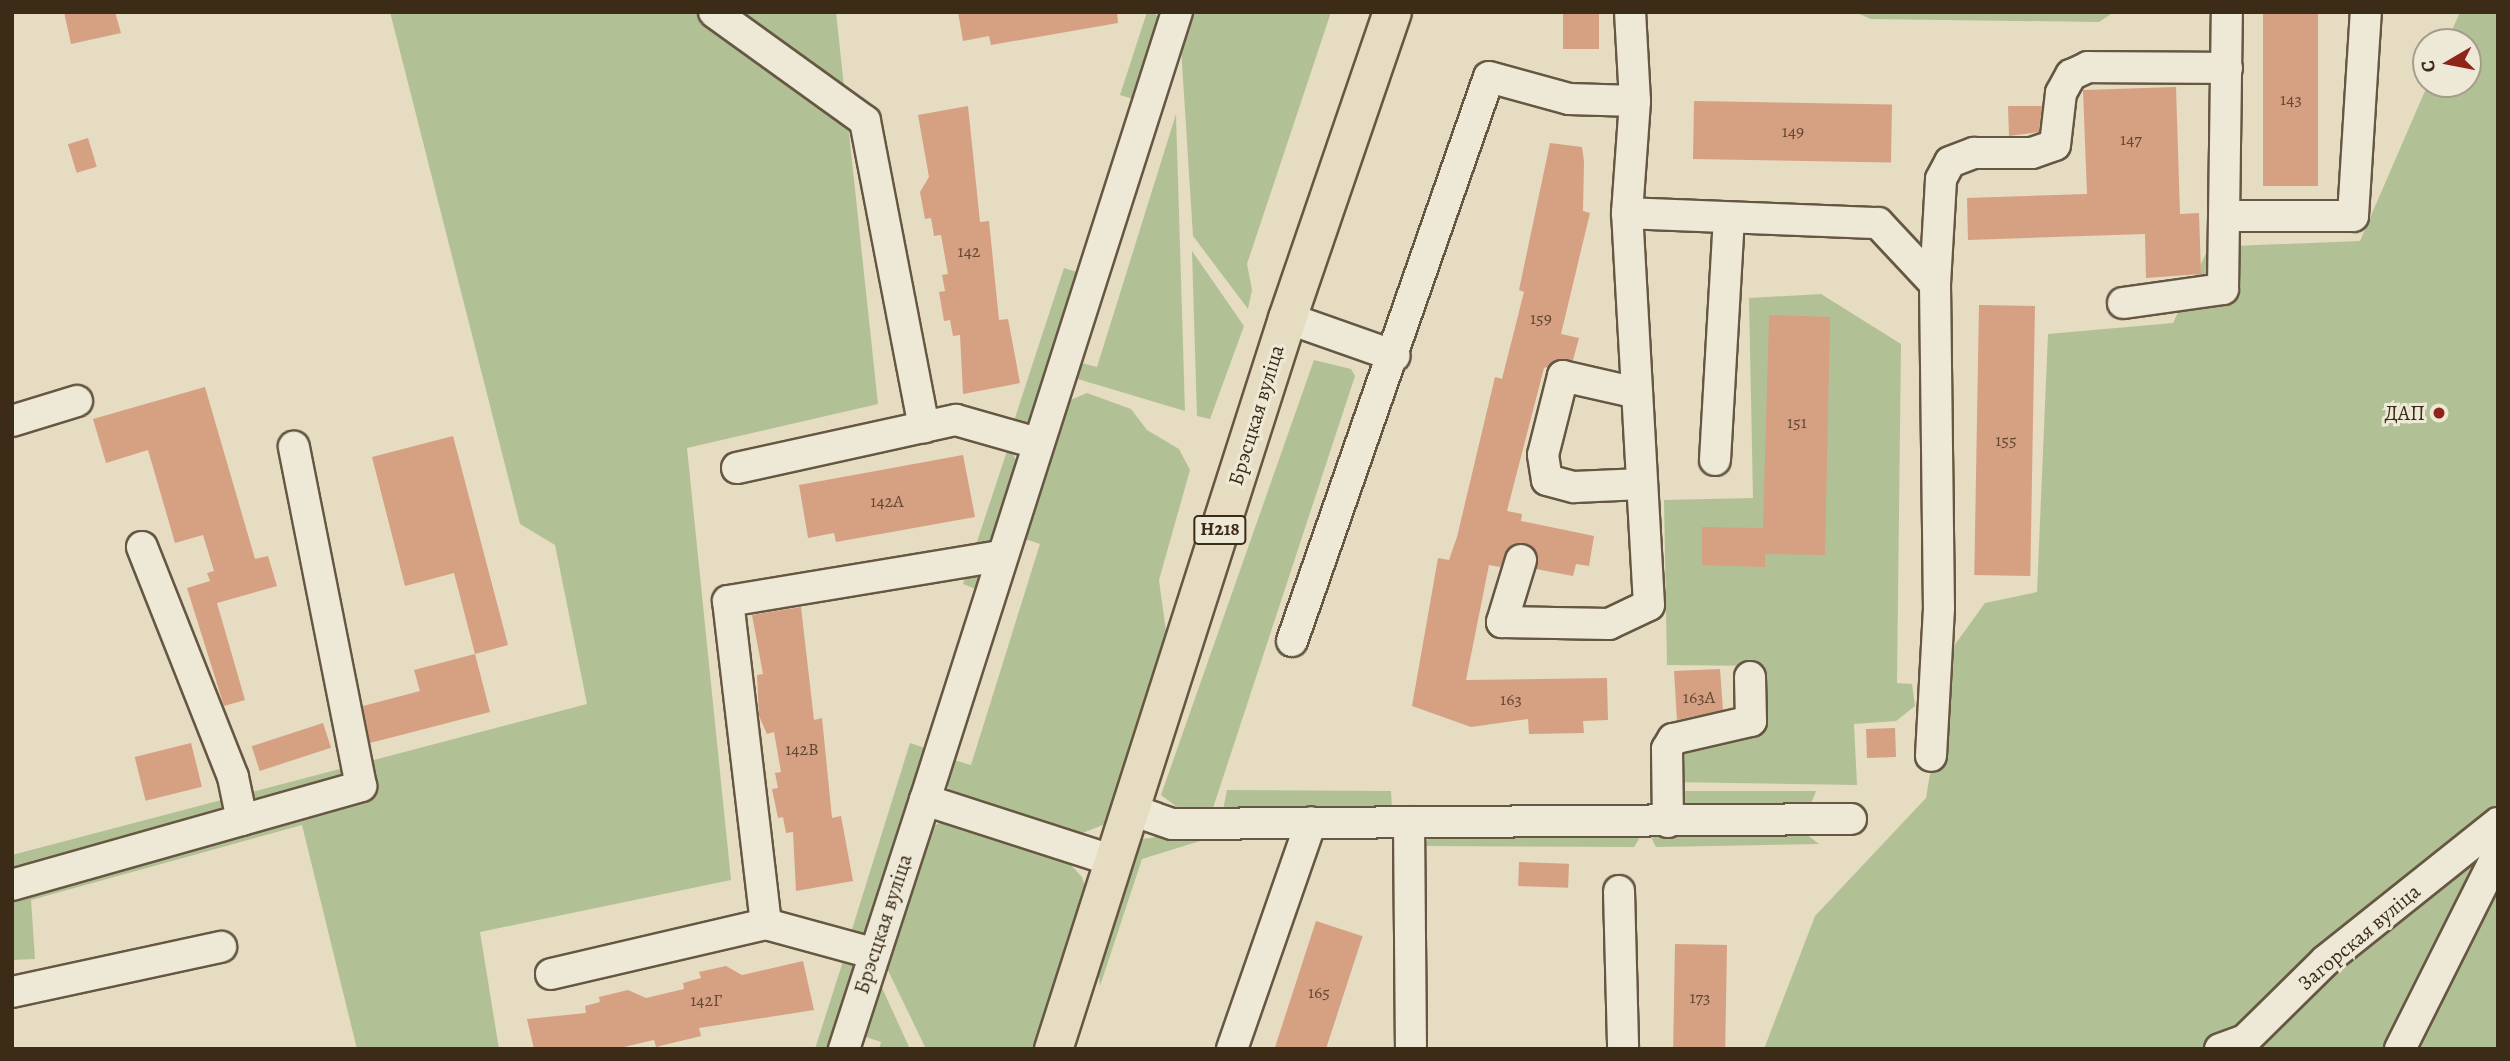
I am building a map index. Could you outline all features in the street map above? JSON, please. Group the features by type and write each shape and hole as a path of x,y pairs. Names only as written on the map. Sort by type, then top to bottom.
{"main road":[{"name":"Брэсцкая вуліца","path":"1054,1049 1383,15"}],"street":[{"path":"714,12 865,121 924,427"},
{"name":"Брэсцкая вуліца","path":"844,1049 872,953 925,800 1000,556 1177,12"},
{"path":"1521,560 1502,622 1609,624 1648,605 1627,213 1635,101 1630,12"},
{"path":"2123,303 2223,289 2227,216 2227,12"},
{"path":"2227,216 2353,216 2366,12"},
{"path":"1931,756 1939,608 1935,284 1941,179 1950,162 1975,153 2032,153 2054,145 2061,93 2071,75 2088,67 2227,68"},
{"path":"1292,641 1395,356 1489,77 1569,99 1635,101"},
{"path":"1627,213 1730,220 1878,223 1935,284"},
{"path":"1715,460 1730,220"},
{"path":"1287,318 1395,356"},
{"path":"1637,393 1563,376 1543,455 1547,480 1574,487 1642,484"},
{"path":"12,421 77,401"},
{"path":"737,468 956,420 1037,443"},
{"path":"12,885 361,786 294,447"},
{"path":"142,547 233,777 242,820"},
{"path":"766,924 728,601 1000,556"},
{"path":"1668,822 1667,749 1673,739 1751,721 1749,677"},
{"path":"925,800 1114,861"},
{"path":"1132,810 1172,824 1851,819"},
{"path":"1232,1049 1311,822"},
{"path":"1409,822 1411,1049"},
{"name":"Загорская вуліца","path":"2220,1049 2245,1040 2325,961 2498,823"},
{"path":"2400,1049 2498,853"},
{"path":"1619,891 1623,1049"},
{"path":"551,974 766,924 872,953"},
{"path":"12,992 221,947"}],"green space":[{"path":"390,12 836,12 878,404 687,448 731,880 480,932 499,1049 357,1049 302,825 31,900 35,959 12,960 12,855 587,704 555,545 520,524"},
{"path":"1147,12 1155,12 1160,24 1133,99 1120,95"},
{"path":"1187,12 1331,12 1247,264 1252,290 1248,309 1193,236 1180,32"},
{"path":"1855,12 2114,12 2099,22 1871,19"},
{"path":"2460,12 2498,12 2498,1049 1764,1049 1815,916 1926,798 1951,650 1985,603 2037,592 2048,334 2173,323 2209,247 2360,241 2422,98 2482,98 2482,28 2453,28"},
{"path":"1176,114 1185,411 1071,377 1081,363 1097,367"},
{"path":"1192,251 1244,326 1210,419 1197,416"},
{"path":"1064,268 1077,272 1078,290 1035,422 1012,427"},
{"path":"1821,294 1901,344 1897,683 1912,684 1915,706 1896,721 1854,724 1857,785 1671,782 1675,757 1767,727 1765,666 1667,665 1664,500 1753,498 1749,298"},
{"path":"1314,360 1351,369 1355,376 1213,808 1177,807 1161,795"},
{"path":"1087,393 1131,409 1147,430 1179,449 1190,470 1159,580 1168,646 1113,821 1075,836 951,795 943,773 954,760 971,765 1040,544 1022,538 1068,401"},
{"path":"1009,445 1019,467 978,590 963,584"},
{"path":"910,743 925,748 870,932 850,936"},
{"path":"1227,790 1391,791 1392,808 1223,810"},
{"path":"1673,791 1816,791 1810,806 1685,807"},
{"path":"949,817 1064,858 1082,877 1089,898 1036,1049 926,1049 883,960 926,831"},
{"path":"1203,830 1200,841 1142,859 1100,986 1097,957 1136,840"},
{"path":"1802,831 1819,844 1656,847 1650,835"},
{"path":"1633,833 1639,839 1634,847 1422,846 1432,835"},
{"path":"844,958 854,963 855,973 832,1049 815,1049"},
{"path":"878,979 910,1049 879,1049 881,1042 863,1036"}],"building":[{"path":"64,12 115,12 121,33 71,44"},
{"path":"958,12 1117,12 1118,23 991,45 989,36 963,41"},
{"path":"1563,12 1599,12 1599,49 1563,49"},
{"path":"2263,12 2318,12 2318,186 2263,186"},
{"path":"2176,87 2180,214 2199,213 2201,274 2146,278 2145,234 1968,240 1967,198 2087,194 2083,90"},
{"path":"1694,101 1892,104 1891,162 1693,159"},
{"path":"968,106 980,222 989,221 999,320 1008,319 1020,383 963,394 960,335 953,336 950,320 944,321 939,292 945,291 942,275 948,274 941,235 934,236 931,218 925,219 920,192 929,177 918,115"},
{"path":"2008,106 2042,106 2039,132 2009,136"},
{"path":"88,138 97,167 77,173 68,144"},
{"path":"1550,143 1582,147 1583,211 1590,213 1561,334 1579,338 1573,360 1544,368 1507,511 1522,514 1521,521 1594,536 1589,566 1576,564 1573,576 1536,569 1538,555 1525,543 1509,548 1500,567 1489,565 1466,680 1607,678 1608,720 1583,721 1584,733 1529,734 1528,719 1471,727 1412,706 1438,558 1449,560 1457,537 1495,377 1502,379 1524,292 1519,290"},
{"path":"1979,305 2035,306 2030,576 1974,575"},
{"path":"1769,315 1830,317 1825,555 1765,554 1765,567 1702,565 1702,527 1763,528"},
{"path":"205,387 255,559 268,556 277,586 217,603 245,700 224,706 187,588 210,581 207,573 214,571 203,535 175,543 148,450 106,463 93,419"},
{"path":"453,436 508,645 475,654 454,573 405,586 372,457"},
{"path":"963,455 975,517 836,542 834,533 808,538 799,485"},
{"path":"801,607 814,720 822,718 832,818 841,816 853,881 796,891 793,832 786,833 783,817 778,818 772,789 778,788 775,773 781,772 774,732 767,734 759,716 757,675 763,674 752,615"},
{"path":"475,654 490,712 370,743 363,706 420,691 414,670"},
{"path":"1720,669 1723,710 1677,720 1674,671"},
{"path":"323,723 331,748 260,771 252,746"},
{"path":"1895,728 1896,757 1867,758 1866,729"},
{"path":"191,743 202,787 146,801 135,757"},
{"path":"1519,862 1569,864 1568,888 1518,886"},
{"path":"1316,921 1363,936 1326,1049 1274,1049"},
{"path":"1675,944 1727,945 1725,1049 1673,1049"},
{"path":"803,961 814,1010 699,1028 701,1036 656,1047 654,1040 615,1049 534,1049 527,1019 586,1013 585,1006 600,1002 599,997 628,990 646,998 684,989 683,983 701,978 699,972 726,966 742,975"}],"place":[{"name":"ДАП","path":"2439,413"}]}
